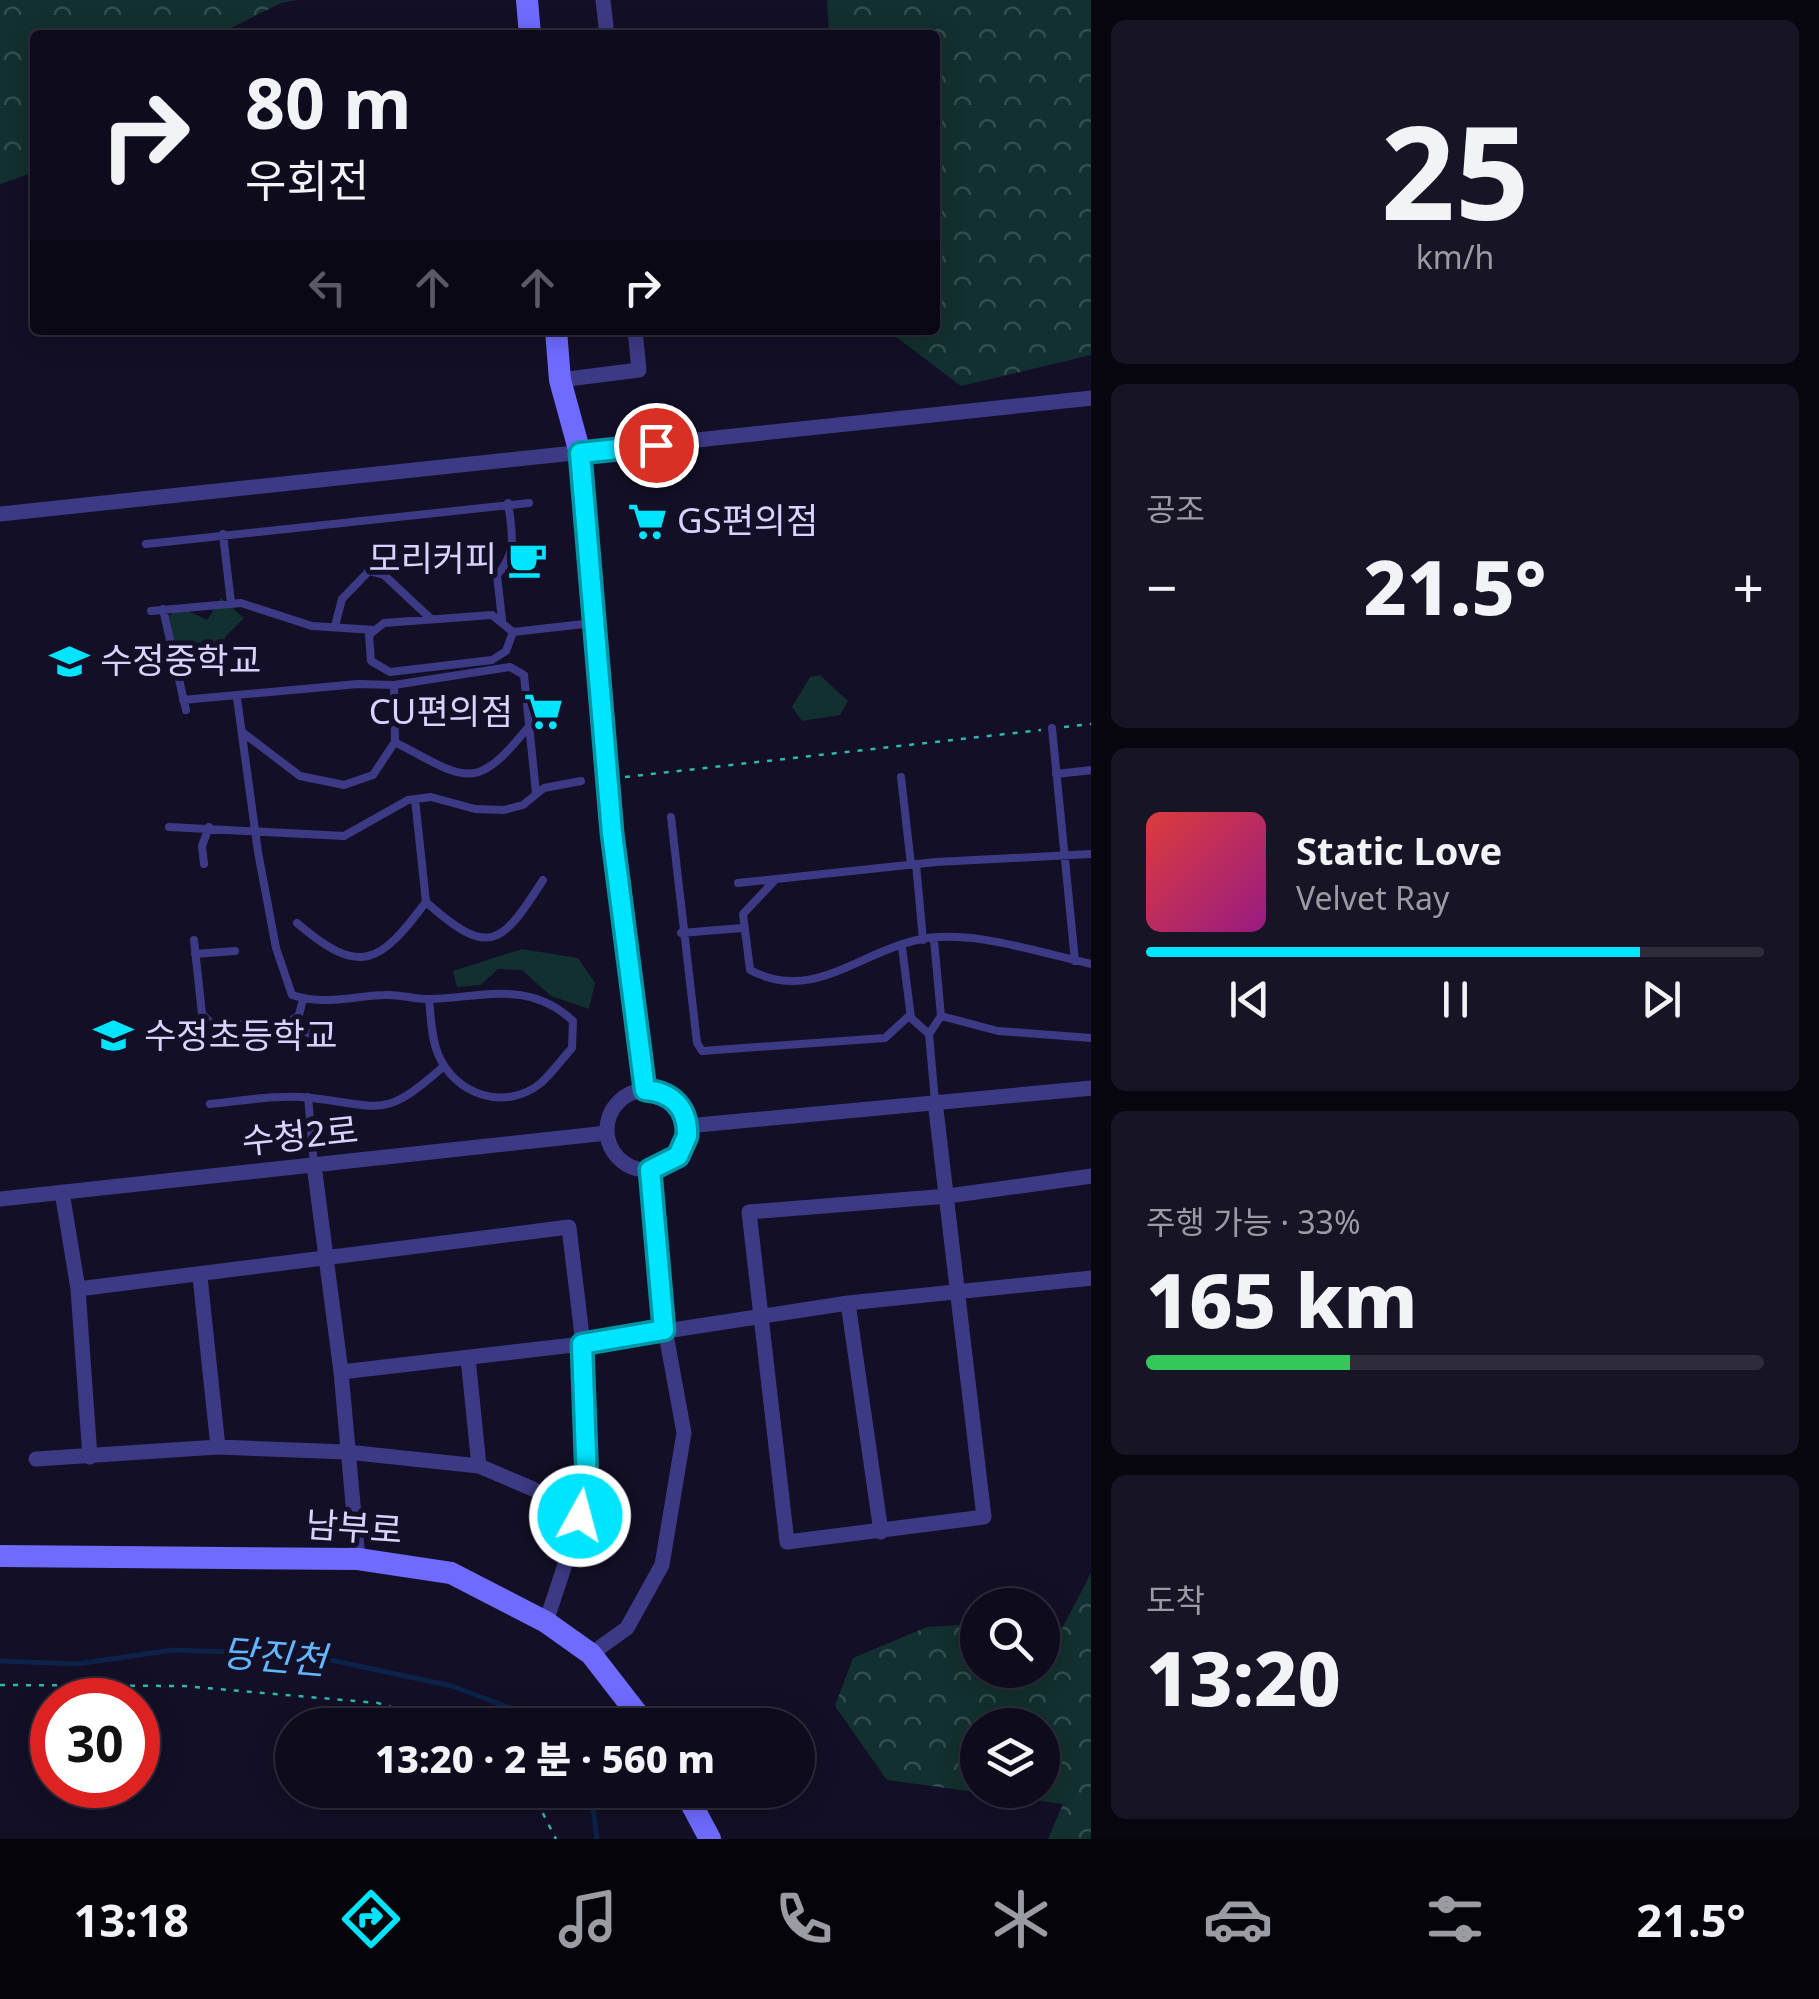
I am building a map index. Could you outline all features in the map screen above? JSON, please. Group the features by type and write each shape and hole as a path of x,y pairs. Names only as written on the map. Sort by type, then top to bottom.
{"main road":[{"path":"528,0 530,30"},
{"path":"556,335 560,380 580,453"},
{"name":"남부로","path":"0,1556 358,1559 451,1573 546,1622 591,1654 633,1708"},
{"path":"694,1808 710,1839"}],"street":[{"path":"604,0 607,30"},
{"path":"560,380 639,370 636,335"},
{"path":"0,514 1091,398"},
{"path":"580,453 612,833 645,1090"},
{"path":"688,1126 1091,1088"},
{"path":"645,1090 668,1095 678,1103 688,1126 678,1156 650,1170 621,1160 607,1133 613,1108 632,1092 645,1090"},
{"path":"936,1101 948,1196 984,1517 786,1542 749,1212 948,1196 1091,1176"},
{"name":"수청2로","path":"0,1199 607,1133"},
{"path":"314,1165 341,1372 358,1559"},
{"path":"591,1654 627,1628 662,1565 684,1434 664,1330 650,1170"},
{"path":"62,1192 78,1289 90,1457"},
{"path":"78,1289 200,1277 568,1227 582,1344 587,1484 546,1622"},
{"path":"200,1277 218,1447"},
{"path":"341,1372 582,1344 758,1314 1091,1278"},
{"path":"848,1303 880,1532"},
{"path":"468,1358 479,1466"},
{"path":"36,1459 218,1447 346,1452 479,1466 533,1488 580,1516"}],"lane":[{"path":"502,620 497,574 510,561 514,546 508,503"},
{"path":"146,544 529,503"},
{"path":"223,534 231,603"},
{"path":"335,626 342,599 369,572 384,574 432,620"},
{"path":"152,611 231,603 312,626 375,630"},
{"path":"162,609 184,705 292,689 394,685 503,669 524,675 536,793"},
{"path":"492,615 513,632 500,655 492,660 390,672 371,661 367,649 369,634 384,623 492,615"},
{"path":"513,632 594,623"},
{"path":"500,655 503,669"},
{"path":"242,732 300,776 344,785 373,774 395,742 394,685"},
{"path":"237,698 255,828 285,982 292,995 345,1002 386,994 429,999 516,990 562,1010 573,1021 572,1048 542,1082 524,1094 491,1099 471,1091 444,1066 436,1050 429,999"},
{"path":"395,742 449,771 467,776 498,765 530,725"},
{"path":"1052,728 1076,961"},
{"path":"1056,774 1091,770"},
{"path":"901,778 923,940"},
{"path":"169,827 255,828 344,836 415,799 504,810 523,805 536,793 581,781"},
{"path":"415,799 426,902 458,930 484,938 513,927 543,880"},
{"path":"670,817 681,933 697,1043 702,1051 885,1038 910,1015"},
{"path":"204,864 202,846 208,828"},
{"path":"738,883 913,865 1091,854"},
{"path":"776,878 743,914 750,970 768,980 822,980 923,940 965,939 1091,964"},
{"path":"297,923 328,949 365,957 394,944 426,902"},
{"path":"681,933 742,928"},
{"path":"194,940 202,1014 213,1025 228,1028 293,1019"},
{"path":"929,1034 941,1016 934,940"},
{"path":"902,946 910,1015 929,1034 936,1101"},
{"path":"195,954 235,951"},
{"path":"293,1019 304,999"},
{"path":"941,1016 998,1031 1091,1038"},
{"path":"293,1019 308,1033"},
{"path":"210,1104 308,1097 359,1108 382,1107 401,1100 444,1066"},
{"path":"308,1097 314,1165"}],"path":[{"path":"625,777 1091,724"},
{"path":"0,1684 184,1686 378,1702 397,1708"},
{"path":"540,1808 556,1839"}],"green space":[{"path":"0,0 297,0 281,3 227,30 30,30 30,174 0,184"},
{"path":"827,0 1091,0 1091,355 961,386 894,335 940,335 940,30 829,30"},
{"path":"221,598 244,618 225,637 221,665 175,650 161,622 180,607 207,620"},
{"path":"820,675 848,701 840,715 802,721 792,707 810,677"},
{"path":"522,949 578,958 595,983 589,1009 551,996 522,970 498,969 481,985 457,987 453,971"},
{"path":"1091,1572 1091,1839 1048,1839 1063,1804 1060,1708 960,1708 960,1790 887,1780 835,1706 853,1658 927,1627 960,1625 960,1688 1060,1688 1060,1633"}],"waterway":[{"name":"당진천","path":"0,1661 77,1664 173,1650 307,1655 452,1686 510,1708"},
{"name":"당진천","path":"593,1808 597,1839"}],"place":[{"name":"GS편의점","path":"647,521"},
{"name":"모리커피","path":"527,559"},
{"name":"수정중학교","path":"70,661"},
{"name":"CU편의점","path":"543,712"},
{"name":"수정초등학교","path":"114,1036"}],"route":[{"path":"580,1516 587,1484 582,1344 664,1330 650,1170 661,1168 678,1156 688,1126 678,1103 657,1090 645,1090 612,833 580,453 656,445"}]}
